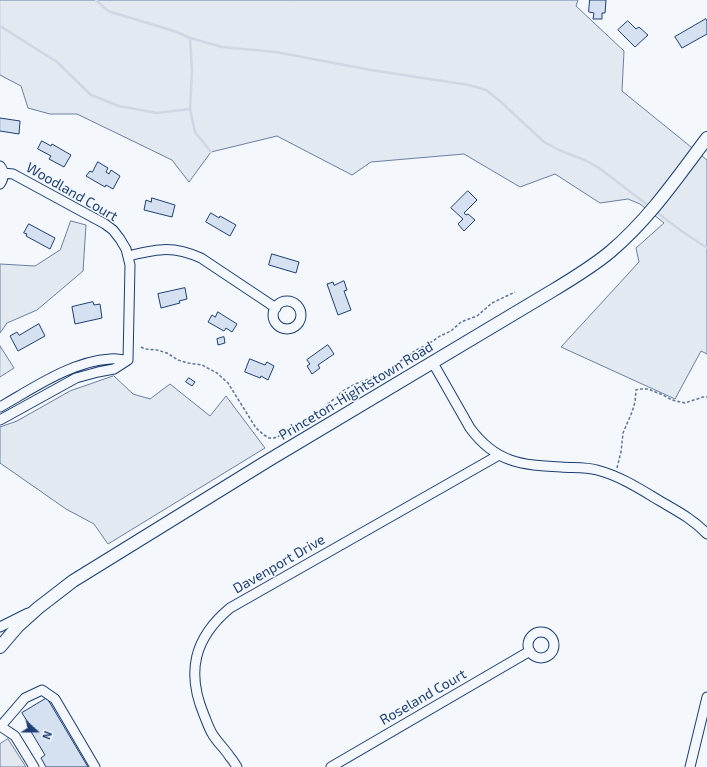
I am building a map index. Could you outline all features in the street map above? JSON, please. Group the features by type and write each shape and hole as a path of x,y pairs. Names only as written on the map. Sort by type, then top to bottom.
{"main road":[{"name":"Princeton-Hightstown Road","path":"0,647 18,626 38,608 73,581 274,457 433,363 582,272 610,252 651,212 707,138"}],"street":[{"name":"Woodland Court","path":"0,184 3,180 2,170 13,174 105,224 113,230 120,239 126,249 130,265 128,360"},
{"path":"128,256 152,250 165,249 189,253 201,258 276,308"},
{"path":"0,407 69,369 93,361 111,358 128,360"},
{"path":"0,420 76,378 98,372 114,370 128,360"},
{"path":"433,363 470,428 487,447 499,455 522,463 561,467 582,467 611,474 625,480 694,521 707,534"},
{"name":"Davenport Drive","path":"237,767 231,757 212,734 199,702 196,690 195,677 197,658 203,639 219,617 230,608 499,455"},
{"path":"0,627 38,608"},
{"name":"Roseland Court","path":"332,767 530,651"},
{"path":"34,767 15,736 0,726 25,698 42,690 55,699 95,767"},
{"path":"690,767 707,697"}],"path":[{"path":"141,347 167,353 178,360 202,365 217,373 228,383 256,428 269,438 274,438 292,426 305,422 320,412 342,391 388,370 416,350 451,331 461,322 477,316 492,304 515,292"},
{"path":"617,468 623,433 636,402 636,390 648,389 663,394 672,400 681,402 707,397"}],"shaded area":[{"path":"0,0 578,0 576,6 624,51 622,91 707,160 707,354 701,351 675,399 561,347 639,262 636,248 664,223 640,204 628,199 600,203 555,174 520,187 464,154 371,162 352,175 277,136 211,152 189,182 172,160 77,114 50,114 28,108 21,86 0,75"},
{"path":"71,221 86,225 83,271 37,310 7,323 0,333 0,264 35,266 60,250"},
{"path":"0,346 14,368 0,377"},
{"path":"114,376 133,394 150,399 170,384 210,416 226,396 265,448 108,544 94,524 66,509 0,463 0,427 17,421 70,391"},
{"path":"8,739 26,767 0,767 0,744"}],"building":[{"path":"590,0 606,0 605,13 602,13 602,19 593,19 594,13 589,12"},
{"path":"706,19 707,34 682,48 675,37"},
{"path":"628,21 636,29 639,27 648,35 635,47 618,30"},
{"path":"0,118 20,121 19,134 0,131"},
{"path":"42,141 51,146 52,144 71,155 64,167 49,159 51,156 38,149"},
{"path":"98,162 108,168 106,172 109,174 111,170 120,176 113,189 106,185 105,187 86,176 90,171 92,172"},
{"path":"468,191 477,200 464,213 466,215 468,214 475,220 464,231 458,224 463,219 451,208"},
{"path":"152,198 175,205 172,217 144,210 146,200 151,202"},
{"path":"211,213 236,225 230,236 206,222"},
{"path":"29,224 55,238 50,249 26,236 27,234 24,233"},
{"path":"272,254 299,262 296,273 269,265"},
{"path":"344,281 347,290 344,291 351,310 338,315 327,284 333,282 334,285"},
{"path":"185,288 187,299 179,301 180,303 161,308 158,294"},
{"path":"93,302 94,305 100,304 102,318 75,324 72,307"},
{"path":"218,312 237,324 232,332 226,328 224,331 208,322 212,315 215,317"},
{"path":"39,324 45,336 18,351 10,336 17,332 19,335"},
{"path":"224,337 225,343 218,345 217,339"},
{"path":"328,345 334,354 318,365 320,368 312,374 307,366 310,364 307,360"},
{"path":"250,359 265,365 267,362 274,366 268,380 261,376 260,378 245,372"},
{"path":"189,378 195,382 192,386 186,382"},
{"path":"47,698 88,767 46,767 41,758 45,755 27,725 29,724 22,713"}],"waterway":[{"path":"96,0 108,11 222,47 276,52 371,70 469,85 486,90 544,142 599,168 649,206"},
{"path":"0,26 57,62 91,95 119,106 157,113 190,109"},
{"path":"190,38 192,71 190,109 195,132 211,152"},
{"path":"655,211 707,248"}]}
